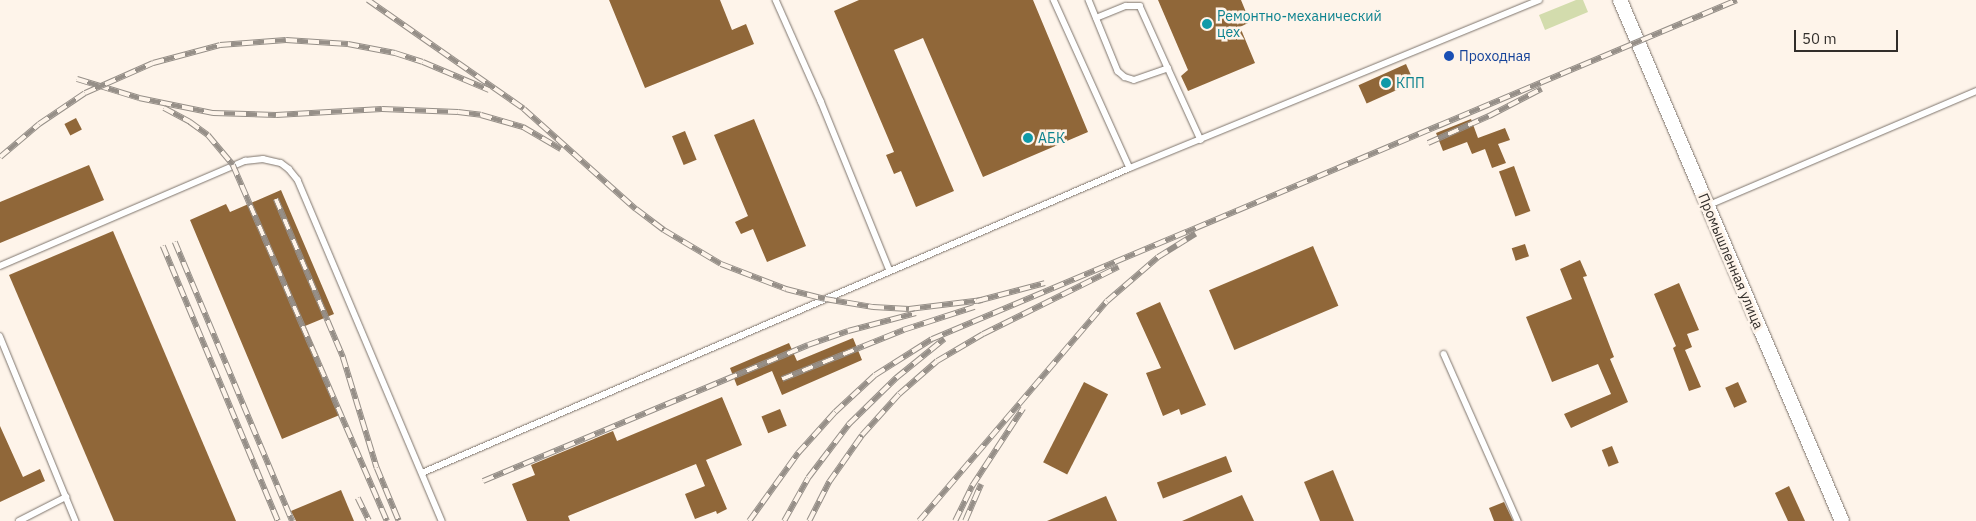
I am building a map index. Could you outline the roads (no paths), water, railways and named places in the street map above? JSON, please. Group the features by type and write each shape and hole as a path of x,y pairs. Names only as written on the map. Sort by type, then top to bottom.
{"street":[{"name":"Промышленная улица","path":"1620,0 1842,521"}],"lane":[{"path":"776,0 821,101 890,271"},
{"path":"1054,0 1130,168"},
{"path":"1089,0 1118,70 1125,77 1140,79 1168,68"},
{"path":"422,473 1130,168 1539,0"},
{"path":"1096,18 1126,6 1140,6 1201,140"},
{"path":"1708,206 1976,91"},
{"path":"0,266 4,262 244,161 262,159 289,168 298,180 442,521"},
{"path":"0,336 76,521"},
{"path":"1444,354 1518,521"},
{"path":"19,521 66,497"}],"railway":[{"path":"368,0 524,109 636,209 664,230 721,264 786,289 825,299 873,307 909,309 982,300"},
{"path":"749,521 798,453 835,412 875,375 932,339 1737,0"},
{"path":"0,157 39,124 85,93 153,63 220,45 286,40 348,44 395,53 423,62 489,90"},
{"path":"77,79 139,98 213,113 276,115 382,109 458,112 481,115 523,127 561,149"},
{"path":"1428,143 1489,116 1541,89"},
{"path":"164,108 190,122 208,135 233,165 387,521"},
{"path":"276,199 343,357 377,468 399,521"},
{"path":"919,521 1107,301 1158,257 1195,234"},
{"path":"175,242 292,521"},
{"path":"163,246 278,521"},
{"path":"809,521 829,482 862,435 899,394 937,361 983,334 1118,267"},
{"path":"977,301 1045,283"},
{"path":"782,379 903,330 974,307"},
{"path":"483,481 808,345 848,331 916,313"},
{"path":"784,521 808,478 849,424 896,378 944,339"},
{"path":"955,521 972,486 1023,408"},
{"path":"965,521 981,484"},
{"path":"358,498 369,521"}],"place":[{"name":"Ремонтно-механический цех","path":"1207,24"},
{"name":"Проходная","path":"1449,56"},
{"name":"КПП","path":"1386,83"},
{"name":"АБК","path":"1028,138"}]}
